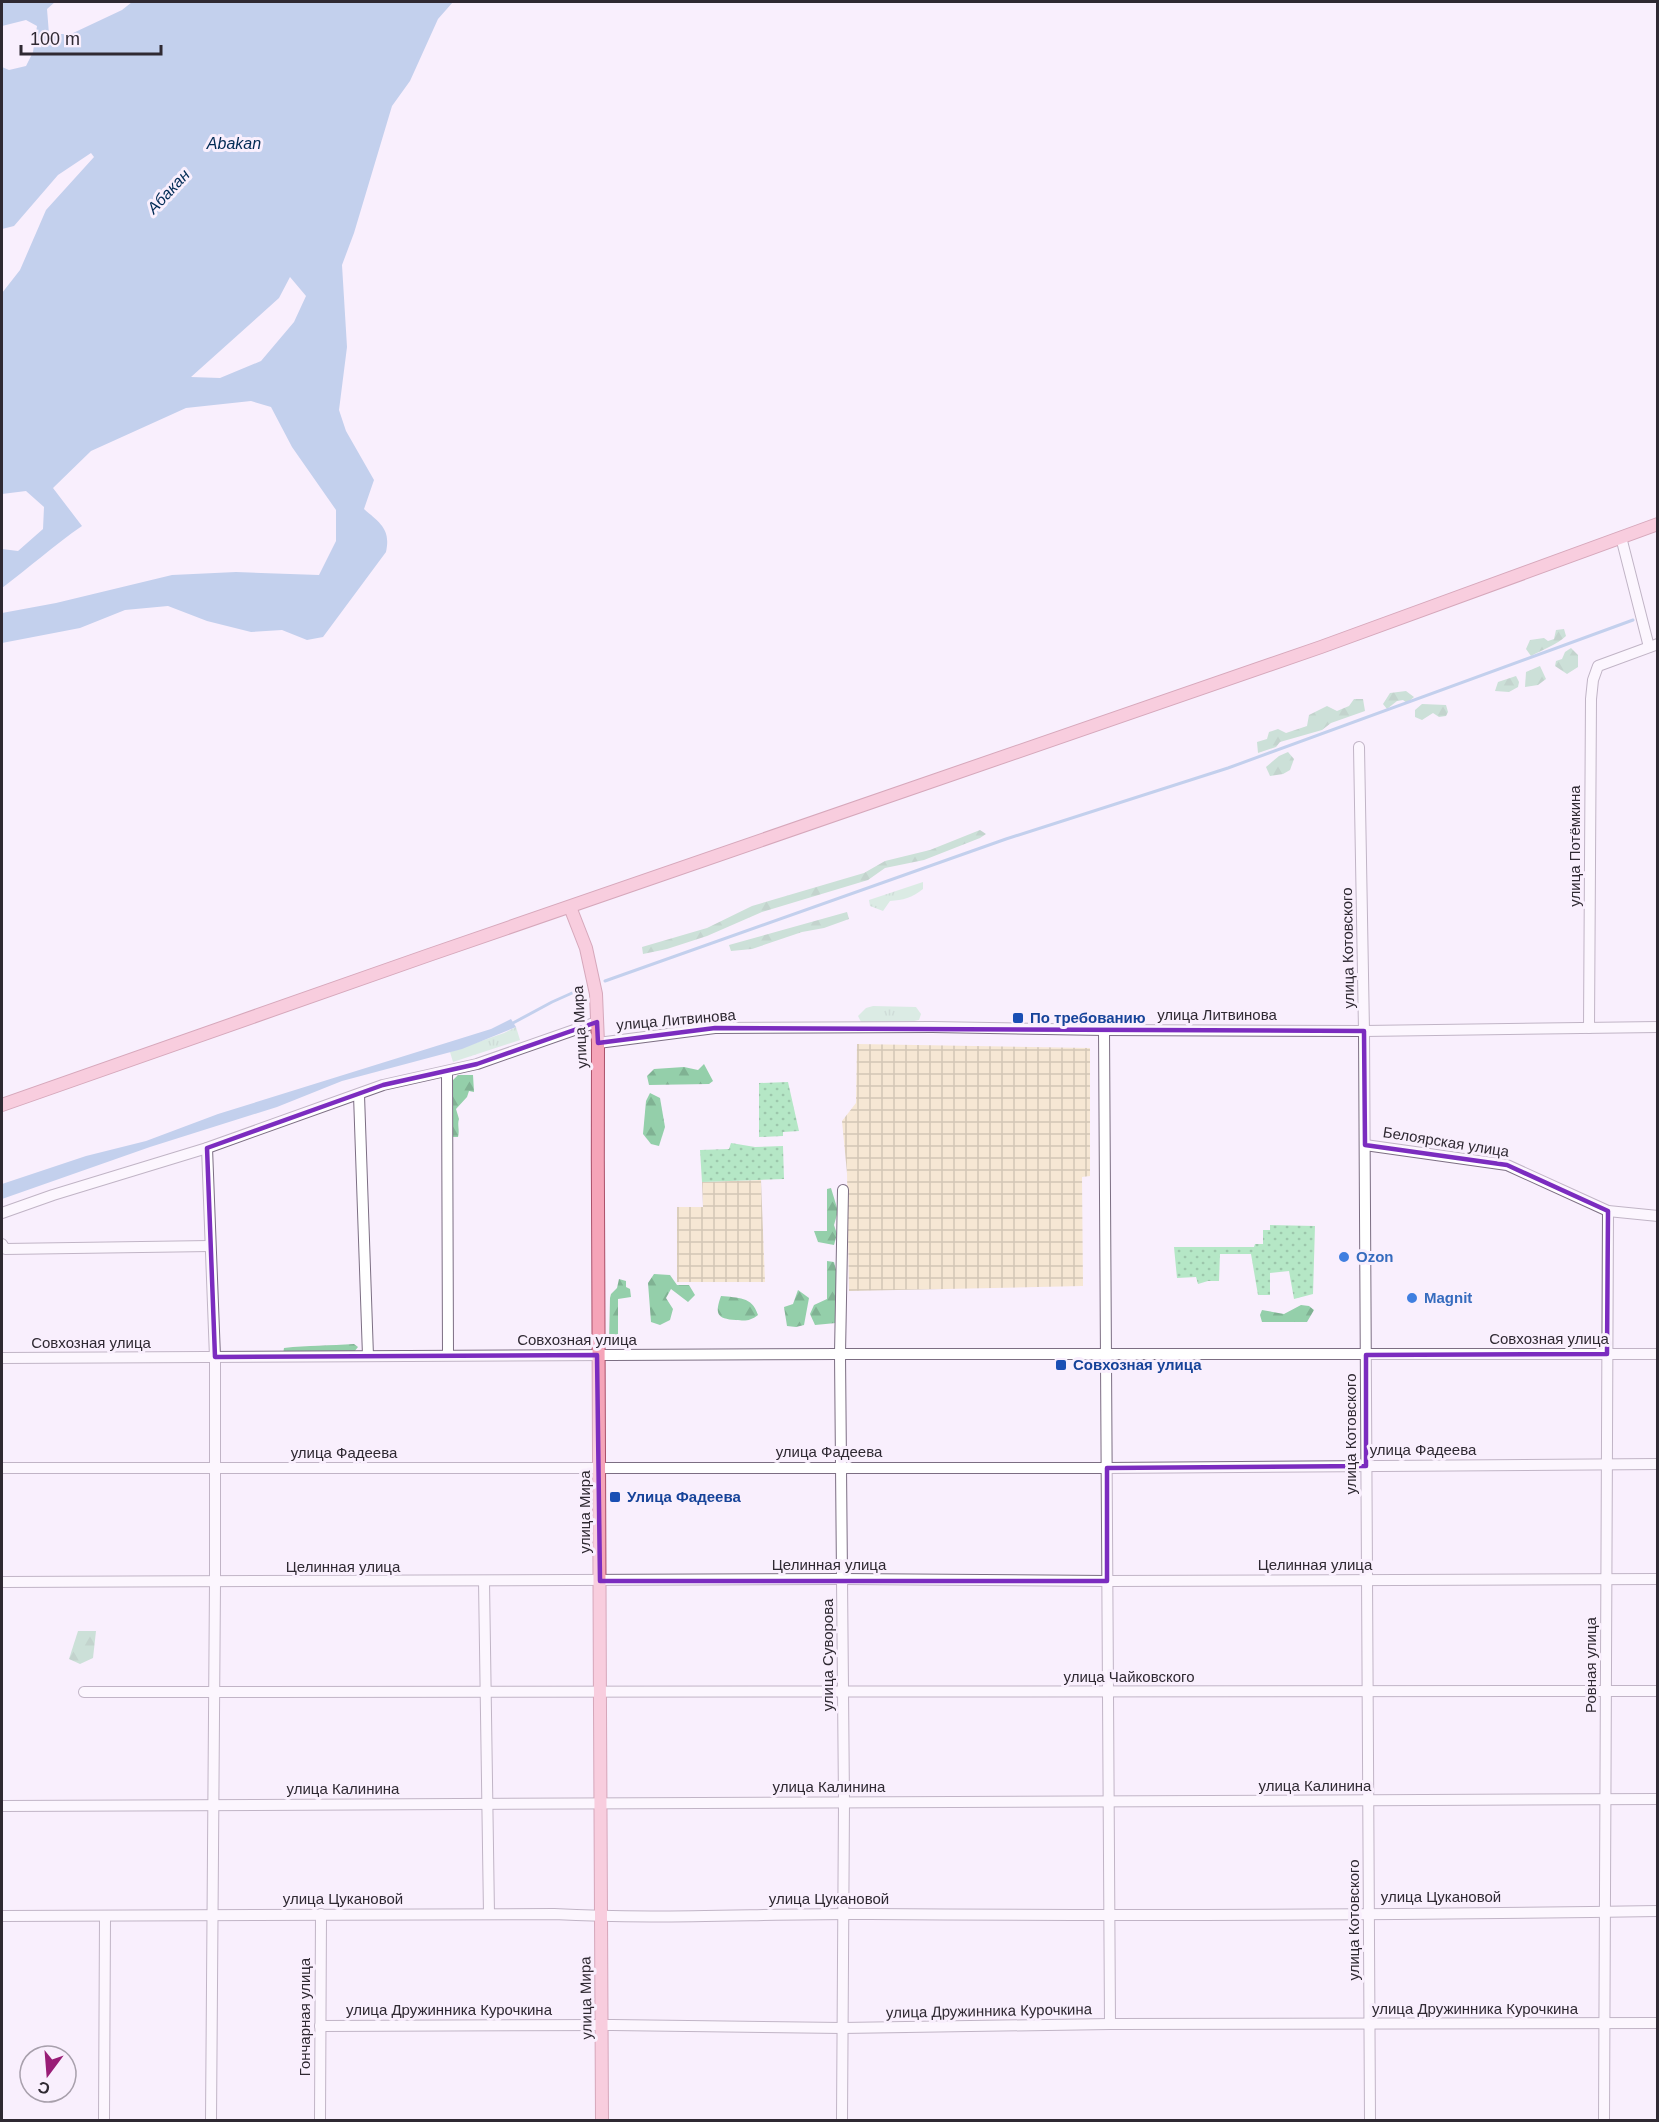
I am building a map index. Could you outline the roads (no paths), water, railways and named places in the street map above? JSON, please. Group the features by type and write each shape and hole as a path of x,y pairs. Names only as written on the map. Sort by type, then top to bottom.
{"main road":[{"path":"2,1105 1322,647 1658,524"},
{"name":"улица Мира","path":"570,907 586,948 596,994 598,1043 597,1354 600,1468 602,2121"}],"street":[{"path":"1621,537 1653,646"},
{"name":"улица Потёмкина","path":"1589,1028 1593,680 1598,666 1653,646"},
{"name":"улица Котовского","path":"1359,747 1365,1145 1370,2121"},
{"path":"2,1213 207,1148 383,1085 477,1064 597,1023"},
{"name":"улица Литвинова","path":"598,1043 715,1028 932,1027 1364,1031 1658,1027"},
{"path":"1104,1030 1110,2024"},
{"path":"447,1072 448,1355"},
{"path":"359,1095 368,1356"},
{"name":"Белоярская улица","path":"1365,1145 1507,1165 1608,1210 1658,1215"},
{"path":"207,1148 215,1358 211,2121"},
{"name":"улица Суворова","path":"842,2121 844,1802 840,1353 843,1190"},
{"name":"Ровная улица","path":"1604,2121 1608,1210"},
{"path":"2,1244 5,1249 210,1246"},
{"name":"Совхозная улица","path":"2,1358 840,1353 1658,1354"},
{"name":"улица Фадеева","path":"2,1468 1107,1468 1658,1464"},
{"name":"Целинная улица","path":"2,1582 1658,1579"},
{"path":"484,1581 489,1914"},
{"name":"улица Чайковского","path":"84,1692 1658,1691"},
{"name":"улица Калинина","path":"2,1806 1658,1799"},
{"name":"улица Цукановой","path":"2,1916 843,1914 1109,1916 1658,1911"},
{"name":"Гончарная улица","path":"320,2121 321,1914"},
{"path":"104,2121 105,1917"},
{"name":"улица Дружинника Курочкина","path":"320,2026 602,2025 842,2028 1110,2024 1658,2023"}],"water":[{"name":"Abakan","path":"2,2 55,2 47,9 49,34 71,34 122,10 132,2 453,2 438,19 410,81 392,106 354,233 342,265 347,347 339,410 346,431 374,480 364,509 383,527 387,544 386,552 323,637 307,640 282,630 251,632 207,621 168,606 125,610 80,628 2,643 2,613 56,603 172,575 236,572 319,575 336,541 336,510 292,447 271,407 251,401 186,408 91,451 53,488 82,526 2,588 2,549 18,551 43,529 44,507 26,491 2,494 2,293 20,270 46,210 94,157 91,153 58,175 14,226 2,229 2,67 9,70 26,66 33,52 37,26 26,20 2,26","holes":["290,277 306,296 294,322 261,361 220,378 191,377 279,298"]},
{"path":"511,1019 516,1027 462,1049 342,1081 277,1107 150,1147 2,1199 2,1184 86,1156 146,1141 218,1114 491,1029"}],"waterway":[{"path":"605,981 1006,839 1228,768 1633,620"},
{"path":"513,1023 581,989"}],"place":[{"name":"По требованию","path":"1018,1018"},
{"name":"Ozon","path":"1344,1257"},
{"name":"Magnit","path":"1412,1298"},
{"name":"Совхозная улица","path":"1061,1365"},
{"name":"Улица Фадеева","path":"615,1497"}],"water label":[{"name":"Абакан","path":"168,191"}]}
